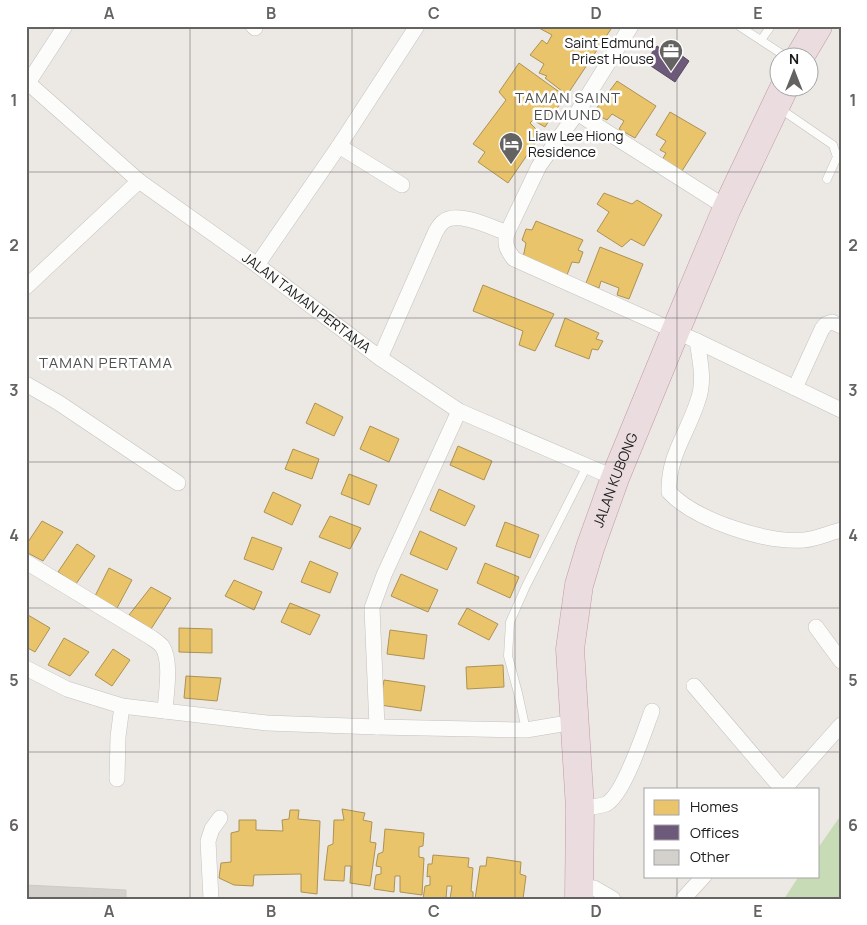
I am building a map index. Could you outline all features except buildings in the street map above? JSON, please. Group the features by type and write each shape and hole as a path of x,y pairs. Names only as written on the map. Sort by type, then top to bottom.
{"highway":[{"path":"805,48 818,26"},
{"name":"JALAN KUBONG","path":"580,892 580,808 570,649 579,585 615,478 686,337 727,208 779,98"}],"street":[{"path":"27,82 65,26"},
{"path":"257,265 339,146 417,26"},
{"path":"631,26 577,113 539,166 507,233 505,242 508,251 514,259 841,410"},
{"name":"JALAN TAMAN PERTAMA","path":"27,82 139,182 257,265 380,358 459,411 615,478"},
{"path":"577,113 727,208"},
{"path":"339,146 402,185"},
{"path":"26,287 139,182"},
{"path":"380,358 436,231 442,222 460,217 507,233"},
{"path":"795,388 822,329 826,324 832,322 841,326"},
{"path":"686,337 702,378 699,398 671,465 669,492 678,501 716,522 759,536 788,541 807,540 841,530"},
{"path":"26,384 59,403 178,483"},
{"path":"377,728 372,608 384,575 459,411"},
{"path":"26,562 161,645 166,656 167,666 165,711"},
{"path":"816,627 841,661"},
{"path":"26,668 67,689 122,706 267,723 377,728 526,730 574,722"},
{"path":"694,686 782,788"},
{"path":"117,778 118,736 122,706"},
{"path":"580,808 605,805 614,798 622,785 652,711"},
{"path":"784,788 841,725"},
{"path":"211,899 208,841 212,829 220,818"},
{"path":"683,899 702,878"},
{"path":"580,892 594,888 613,899"}],"lane":[{"path":"739,26 774,48"},
{"path":"762,40 771,26"},
{"path":"782,98 833,144 837,157 827,179"},
{"path":"526,730 508,656 510,622 526,586 587,466"}],"green space":[{"path":"841,815 841,899 784,899 798,878 820,878 820,845"}],"place":[{"name":"Saint Edmund Priest House","path":"671,72"},
{"name":"Liaw Lee Hiong Residence","path":"511,165"}],"district":[{"name":"TAMAN SAINT EDMUND","path":"568,106"},
{"name":"TAMAN PERTAMA","path":"106,363"}]}
